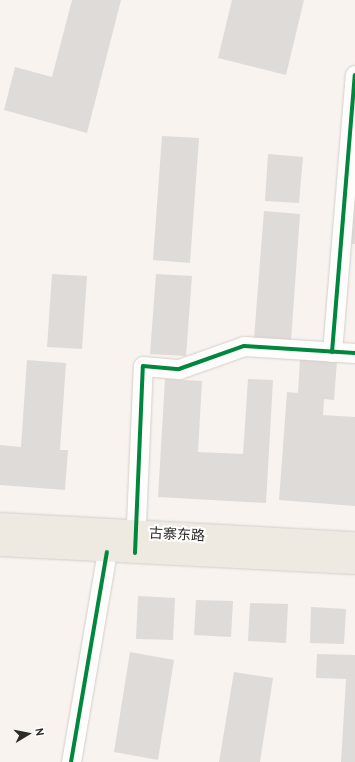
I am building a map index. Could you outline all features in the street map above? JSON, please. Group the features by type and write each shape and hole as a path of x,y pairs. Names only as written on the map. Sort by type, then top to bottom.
{"main road":[{"name":"古寨东路","path":"0,524 355,543"},
{"name":"古寨东路","path":"0,545 107,552 355,563"}],"street":[{"path":"332,352 348,251 355,75"},
{"path":"134,553 143,366 179,369 244,346 355,353"},
{"path":"71,762 107,552"}],"building":[{"path":"72,0 121,0 87,133 4,110 15,67 52,77"},
{"path":"232,0 304,0 286,75 218,58"},
{"path":"162,136 199,138 190,263 153,260"},
{"path":"268,154 303,157 299,203 265,201"},
{"path":"354,201 355,244 351,244"},
{"path":"264,211 300,214 291,341 254,338"},
{"path":"52,274 87,276 82,349 47,347"},
{"path":"156,274 192,276 186,356 150,354"},
{"path":"300,358 337,361 334,400 324,399 323,415 355,417 355,506 279,500 287,392 298,393"},
{"path":"27,360 66,363 60,450 68,450 65,490 0,485 0,445 21,447"},
{"path":"165,379 202,381 198,452 243,454 248,379 273,380 266,503 158,497"},
{"path":"138,596 175,598 173,640 136,639"},
{"path":"196,600 233,601 231,637 194,635"},
{"path":"250,603 288,604 286,643 248,641"},
{"path":"311,607 346,609 344,644 310,643"},
{"path":"130,652 174,660 158,760 114,752"},
{"path":"317,654 355,655 355,762 341,762 346,679 316,678"},
{"path":"234,672 273,678 260,762 219,762"}],"cycle path":[{"path":"332,352 355,75"},
{"path":"135,553 143,366 179,369 244,346 355,353"},
{"path":"71,762 107,552"}]}
